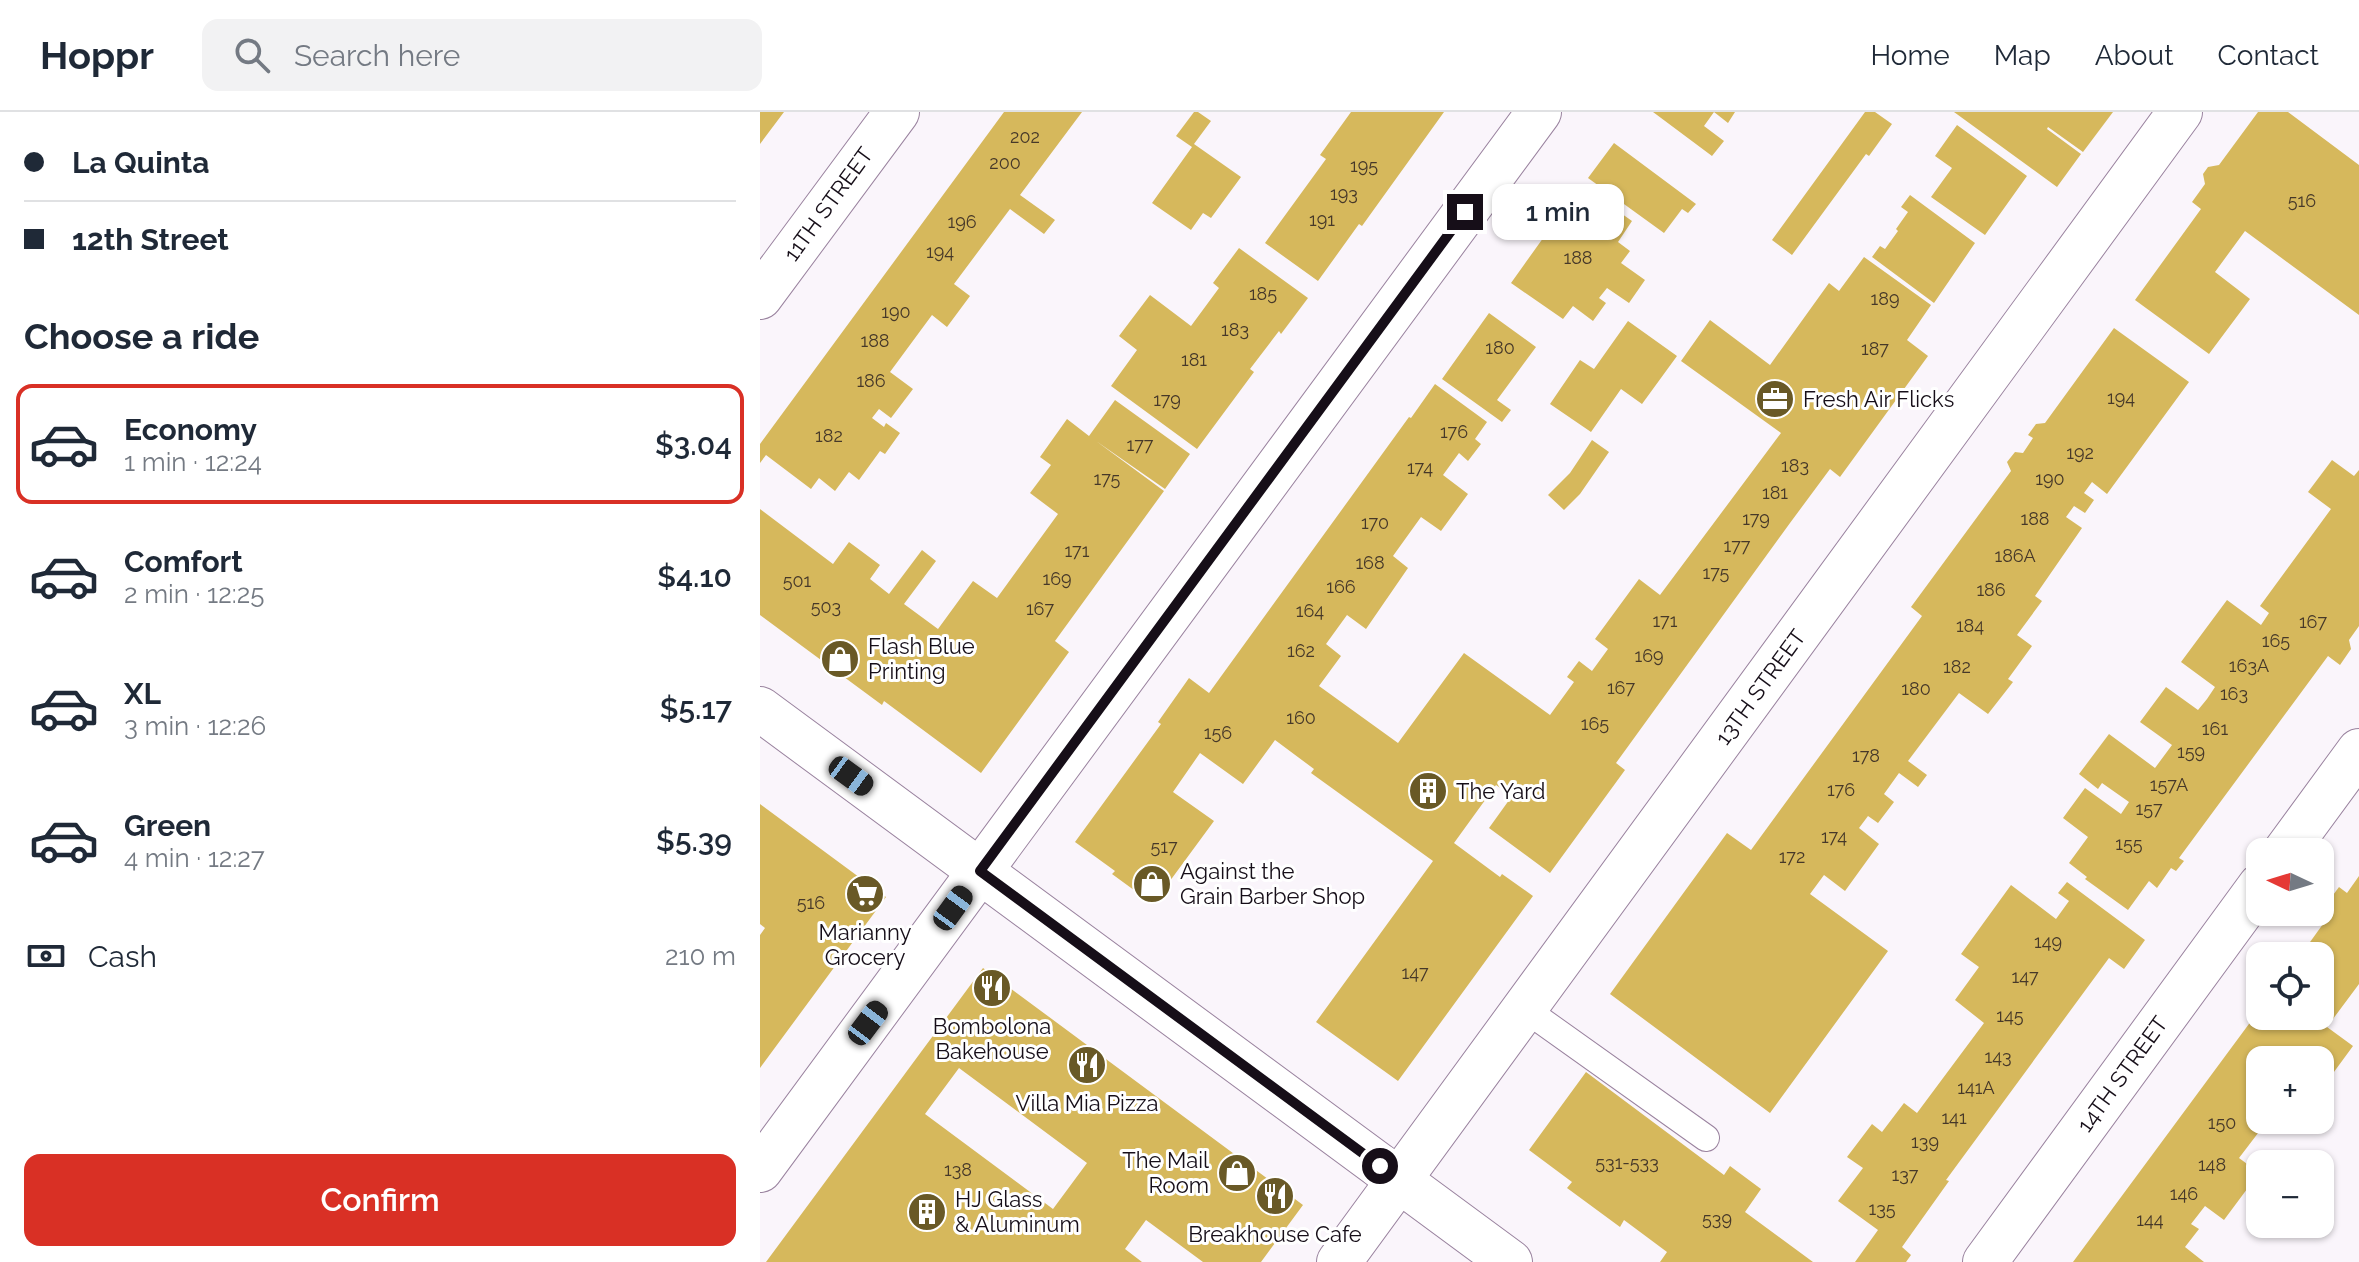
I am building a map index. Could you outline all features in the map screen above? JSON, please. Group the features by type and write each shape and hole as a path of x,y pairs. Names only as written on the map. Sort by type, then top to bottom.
{"street":[{"name":"11TH STREET","path":"760,297 897,112"},
{"path":"760,1170 1539,112"},
{"name":"13TH STREET","path":"1339,1262 2180,112"},
{"path":"760,709 1510,1262"},
{"path":"2295,838 2359,751"},
{"name":"14TH STREET","path":"1985,1262 2246,905"}],"lane":[{"path":"1525,1009 1706,1138"}],"building":[{"path":"760,112 784,112 760,144"},
{"path":"1004,112 1082,112 1020,195 1055,220 1044,234 1010,209 954,284 970,296 947,327 932,315 890,372 913,389 891,418 879,409 872,418 900,433 885,454 880,451 859,480 849,472 835,491 819,478 811,489 766,455 760,463 760,444"},
{"path":"1194,112 1211,121 1194,144 1241,177 1211,218 1203,213 1191,230 1152,203 1192,147 1176,136"},
{"path":"1351,112 1444,112 1362,226 1359,224 1318,281 1265,243 1326,159 1320,155"},
{"path":"1653,112 1714,112 1704,126 1724,141 1712,156"},
{"path":"1714,112 1735,112 1728,123"},
{"path":"1865,112 1875,112 1892,124 1869,156 1866,154 1792,255 1772,240"},
{"path":"1954,112 2113,112 2083,152 2048,127 2081,154 2057,187"},
{"path":"2258,112 2288,112 2359,165 2359,315 2245,231 2215,272 2250,299 2209,354 2135,300 2201,209 2192,202 2205,184 2203,174 2208,167 2219,165"},
{"path":"1957,125 2027,176 1985,235 1931,197 1952,168 1935,156"},
{"path":"1614,143 1696,204 1688,213 1682,209 1664,233 1588,178"},
{"path":"1581,185 1632,221 1618,242 1630,251 1621,263 1645,280 1629,303 1607,288 1599,298 1606,303 1593,321 1573,306 1563,319 1511,283"},
{"path":"1910,195 1975,243 1934,303 1872,257 1880,246 1885,249 1898,231 1896,229 1908,212 1901,207"},
{"path":"1239,248 1308,298 1250,369 1254,372 1197,449 1111,386 1137,350 1119,336 1150,295 1191,326 1219,288 1213,283"},
{"path":"1864,257 1931,305 1907,340 1928,356 1840,477 1830,469 1790,523 1616,763 1625,770 1550,873 1489,828 1512,796 1496,785 1454,843 1500,877 1502,874 1533,896 1398,1081 1316,1022 1433,861 1311,773 1314,769 1275,740 1243,784 1200,753 1173,792 1214,821 1153,904 1075,842 1161,724 1158,722 1189,678 1209,693 1435,384 1487,422 1475,439 1481,444 1468,461 1459,453 1443,475 1468,494 1441,531 1421,517 1393,556 1408,568 1366,629 1347,615 1326,644 1341,656 1319,686 1398,743 1464,653 1550,715 1574,682 1567,677 1579,661 1592,671 1608,649 1595,639 1639,579 1660,595 1781,433 1681,361 1710,320 1770,365 1829,283 1839,291"},
{"path":"1489,313 1536,347 1497,400 1511,410 1502,422 1442,379"},
{"path":"1628,321 1677,356 1642,404 1621,389 1591,432 1550,404 1580,360 1594,369"},
{"path":"2114,328 2189,382 2107,494 2092,482 2084,493 2094,500 2085,513 2074,506 2066,517 2082,528 2035,596 2042,601 2017,635 2032,646 2008,679 2013,682 1988,714 1959,693 1908,761 1927,775 1918,787 1899,773 1884,794 1894,802 1878,823 1868,816 1859,828 1879,844 1845,891 1824,875 1810,894 1888,951 1770,1113 1610,994 1727,833 1751,850 1922,616 1911,607 2011,471 2007,462 2015,452 2023,453 2033,438 2028,435 2036,424 2045,423"},
{"path":"1115,400 1190,454 1165,489 1096,441 1164,491 1055,641 1069,652 981,773 760,615 760,509 833,564 849,542 880,565 870,579 889,594 922,550 936,561 904,604 938,629 973,581 997,598 1058,514 1030,493 1051,465 1040,457 1067,419 1089,436"},
{"path":"1592,440 1609,452 1580,494 1564,510 1548,495 1570,473"},
{"path":"2332,460 2354,476 2359,470 2359,626 2349,640 2351,649 2340,665 2328,656 2179,858 2184,861 2176,871 2171,868 2157,888 2149,881 2128,910 2085,879 2087,877 2069,863 2088,837 2063,818 2085,788 2121,814 2129,802 2102,783 2098,789 2079,774 2109,734 2155,768 2172,745 2140,722 2166,687 2198,710 2207,699 2215,687 2181,662 2227,600 2261,625 2269,613 2260,606 2331,509 2308,492"},
{"path":"760,804 886,897 760,1068 760,935 765,928 760,924"},
{"path":"2359,876 2359,984 2334,1018 2334,942 2310,942 2322,926 2334,926 2334,894 2339,887 2347,893"},
{"path":"2067,882 2145,940 2124,969 2109,958 1946,1180 1949,1181 1902,1247 1911,1255 1906,1262 1855,1262 1878,1230 1838,1201 1863,1168 1847,1157 1872,1124 1882,1132 1904,1103 1917,1113 1984,1023 1955,1000 1979,967 1961,954 2011,885 2056,919 2069,901 2058,893"},
{"path":"983,968 1303,1205 1261,1262 1203,1262 1146,1220 1125,1249 1142,1262 766,1262","holes":["959,1068 1087,1163 1053,1209 925,1114"]},
{"path":"2246,1028 2331,1030 2353,1046 2334,1072 2334,1046 2246,1046 2246,1134 2257,1134 2239,1158 2246,1163 2246,1190 2224,1220 2205,1206 2191,1224 2199,1229 2185,1247 2204,1262 2073,1262"},
{"path":"1586,1072 1724,1175 1730,1166 1761,1189 1745,1212 1813,1262 1660,1262 1667,1252 1624,1220 1620,1227 1567,1188 1572,1182 1529,1150"}],"place":[{"name":"Fresh Air Flicks","path":"1775,399"},
{"name":"Flash Blue Printing","path":"840,659"},
{"name":"The Yard","path":"1428,791"},
{"name":"Against the Grain Barber Shop","path":"1152,884"},
{"name":"Marianny Grocery","path":"865,894"},
{"name":"Bombolona Bakehouse","path":"992,988"},
{"name":"Villa Mia Pizza","path":"1087,1065"},
{"name":"The Mail Room","path":"1237,1173"},
{"name":"Breakhouse Cafe","path":"1275,1196"},
{"name":"HJ Glass & Aluminum","path":"927,1212"}],"route":[{"path":"1380,1166 980,871 1465,212"}]}
